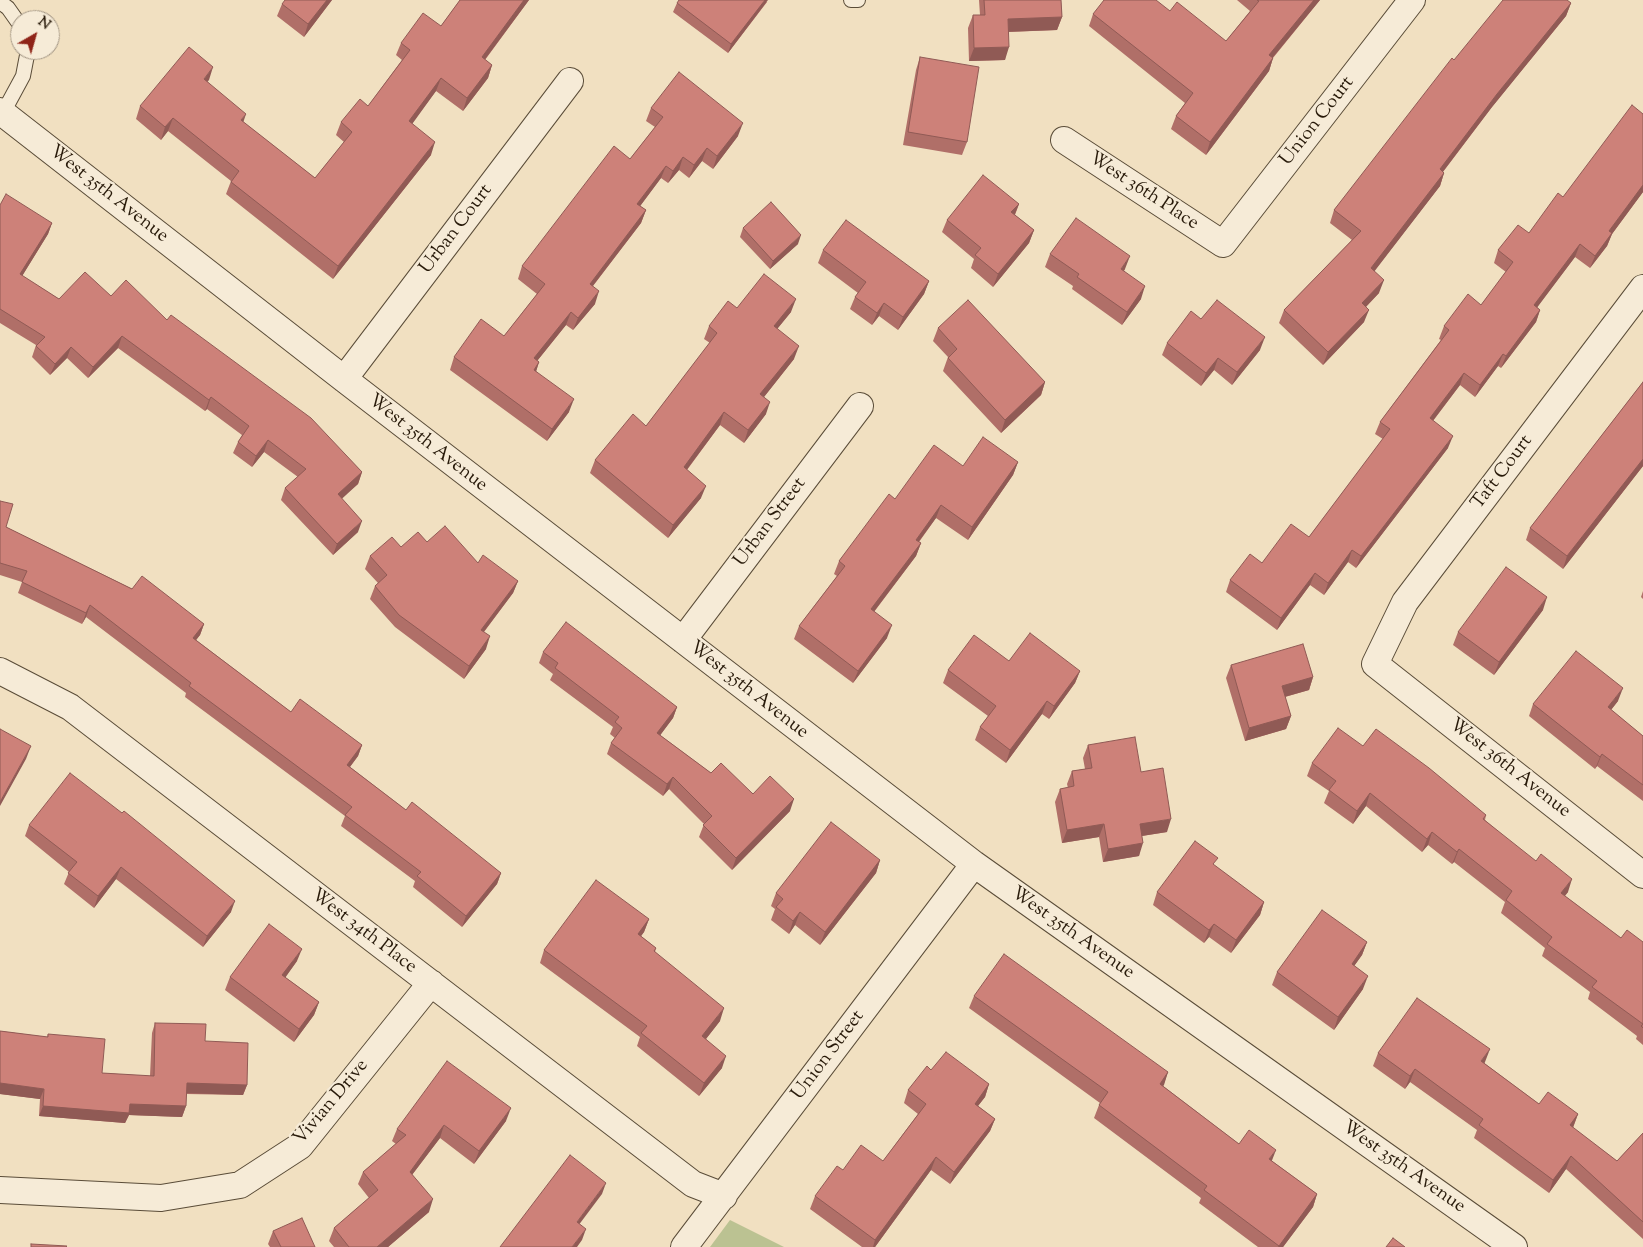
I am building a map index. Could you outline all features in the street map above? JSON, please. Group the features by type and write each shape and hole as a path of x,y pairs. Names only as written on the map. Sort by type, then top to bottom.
{"street":[{"name":"Union Court","path":"1223,244 1412,0"},
{"name":"Urban Court","path":"344,379 570,81"},
{"name":"West 35th Avenue","path":"2,112 344,379 974,864 1514,1247"},
{"name":"West 36th Place","path":"1064,140 1223,244"},
{"name":"Taft Court","path":"1375,664 1405,602 1643,288"},
{"name":"Urban Street","path":"683,640 860,406"},
{"name":"West 36th Avenue","path":"1375,664 1643,875"},
{"name":"West 34th Place","path":"0,671 70,707 693,1184 724,1196"},
{"name":"Union Street","path":"684,1247 974,864"},
{"name":"Vivian Drive","path":"0,1190 161,1198 240,1185 300,1146 430,983"}],"lane":[{"path":"850,0 858,0"},
{"path":"0,2 10,11"},
{"path":"2,112 23,76 26,60"}],"green space":[{"path":"730,1220 784,1247 710,1247"}],"building":[{"path":"285,0 327,0 308,24 282,4"},
{"path":"460,0 524,0 482,57 492,65 467,98 441,78 409,121 435,142 338,266 231,182 239,171 173,118 165,127 140,106 189,47 213,67 204,79 246,114 241,120 315,178 352,132 341,122 360,99 368,106 410,50 401,43 423,13 441,26"},
{"path":"679,0 765,0 731,44 677,3"},
{"path":"984,0 1061,0 1062,17 1008,19 1009,47 974,48 973,15 985,15"},
{"path":"1104,0 1156,0 1170,11 1177,2 1226,41 1259,1 1257,0 1314,0 1269,55 1273,58 1210,142 1176,116 1193,93 1093,14"},
{"path":"1503,0 1567,0 1571,3 1497,94 1440,169 1444,173 1371,268 1384,280 1362,303 1369,310 1328,352 1284,310 1361,231 1334,210 1452,58 1454,60"},
{"path":"920,57 979,67 967,142 908,132"},
{"path":"679,72 743,123 717,156 707,148 694,165 683,157 673,171 666,166 637,204 646,210 590,284 599,291 578,318 571,312 534,358 539,362 534,370 574,399 552,429 454,357 481,319 504,336 545,284 522,266 614,146 630,159 663,117 651,108"},
{"path":"1632,105 1643,114 1643,185 1609,231 1612,233 1595,256 1580,244 1534,305 1540,310 1506,356 1503,354 1480,385 1464,373 1430,418 1453,436 1361,556 1352,550 1328,583 1315,573 1281,618 1230,580 1250,554 1262,563 1291,524 1309,537 1390,429 1380,422 1449,330 1444,326 1468,294 1481,305 1513,262 1498,250 1518,225 1529,233 1558,193 1563,197"},
{"path":"983,175 1019,204 1011,212 1034,230 998,274 975,255 981,248 947,220"},
{"path":"6,194 52,223 20,274 59,299 85,272 111,296 126,280 167,320 171,315 311,418 362,472 338,494 362,521 337,544 285,488 306,469 268,440 256,456 238,442 249,426 211,397 209,400 122,336 93,367 71,347 55,364 36,346 45,337 0,309 0,205"},
{"path":"771,202 801,235 773,261 743,228"},
{"path":"1076,218 1130,256 1121,269 1145,286 1127,312 1077,277 1079,274 1050,254"},
{"path":"846,220 929,281 903,317 884,303 877,313 855,297 866,282 823,250"},
{"path":"764,274 796,299 774,326 799,346 760,394 770,402 748,430 724,412 684,467 706,486 673,525 595,460 633,414 646,426 717,333 709,326 728,301 737,308"},
{"path":"968,300 1045,382 1005,420 948,358 957,349 938,328"},
{"path":"1217,300 1265,337 1237,372 1218,358 1206,373 1167,343 1191,311 1201,319"},
{"path":"1643,382 1643,459 1567,556 1530,528"},
{"path":"983,437 1018,462 972,527 941,505 916,540 921,543 871,609 892,625 858,671 799,626 845,566 839,561 889,494 895,499 934,445 963,466"},
{"path":"0,501 13,504 6,527 132,589 142,576 204,624 193,638 291,712 300,699 362,745 347,765 406,810 412,802 501,873 466,916 417,876 421,872 345,815 352,807 189,686 191,683 90,605 86,613 22,582 27,571 0,563"},
{"path":"445,526 478,563 483,555 518,581 481,630 490,636 469,666 399,615 375,586 387,575 370,556 392,537 401,547 418,532 427,542"},
{"path":"1506,567 1547,597 1499,662 1458,632"},
{"path":"566,622 677,707 657,733 711,773 721,763 753,794 770,776 794,799 736,858 703,825 712,816 673,777 667,784 611,743 622,728 615,722 619,717 555,668 558,663 543,652"},
{"path":"1030,633 1080,671 1054,706 1047,701 1010,750 980,727 996,706 948,670 974,635 1009,661"},
{"path":"1303,644 1313,677 1282,686 1291,716 1249,728 1231,665"},
{"path":"1576,651 1623,688 1608,707 1643,736 1643,785 1602,754 1600,757 1533,704"},
{"path":"1338,728 1363,746 1376,729 1429,768 1486,815 1483,819 1536,861 1541,854 1572,879 1561,893 1621,938 1627,930 1643,942 1643,1024 1592,987 1597,981 1547,944 1552,937 1506,900 1512,891 1459,849 1457,852 1432,832 1427,839 1370,793 1357,811 1329,790 1336,781 1312,763"},
{"path":"0,729 31,746 0,802"},
{"path":"1135,737 1141,772 1163,768 1171,819 1140,824 1143,843 1108,849 1104,824 1067,830 1060,789 1074,786 1072,771 1092,768 1088,745"},
{"path":"70,773 122,813 124,811 235,901 207,936 121,867 98,896 68,873 77,862 29,825"},
{"path":"831,822 880,860 825,932 800,912 793,921 776,907 783,899 776,893"},
{"path":"1195,841 1218,858 1213,864 1264,902 1236,940 1214,924 1209,930 1157,892"},
{"path":"596,880 649,919 638,934 656,948 654,951 724,1008 702,1036 726,1056 704,1083 641,1033 647,1026 544,950"},
{"path":"1322,910 1367,942 1352,964 1368,976 1338,1017 1277,972"},
{"path":"269,924 302,949 282,975 319,1002 299,1029 230,977"},
{"path":"1004,954 1168,1072 1160,1084 1239,1144 1249,1130 1276,1150 1269,1159 1317,1194 1279,1246 1204,1190 1207,1186 1099,1105 1108,1092 974,996"},
{"path":"1417,998 1490,1049 1481,1061 1539,1104 1548,1092 1578,1114 1570,1125 1617,1161 1643,1133 1643,1222 1571,1156 1553,1180 1479,1125 1483,1119 1415,1069 1410,1076 1378,1053"},
{"path":"155,1023 206,1024 205,1041 248,1043 247,1085 187,1083 186,1106 130,1104 129,1113 43,1106 44,1089 0,1083 0,1031 48,1037 48,1034 105,1039 102,1073 154,1076"},
{"path":"946,1052 989,1084 975,1104 995,1119 954,1172 936,1157 875,1240 815,1196 837,1166 843,1170 861,1145 883,1161 926,1104 908,1090 927,1066 931,1070"},
{"path":"447,1061 511,1108 479,1151 444,1125 410,1172 433,1199 377,1247 349,1247 334,1228 378,1190 363,1172 406,1135 397,1129"},
{"path":"570,1155 606,1183 577,1222 586,1229 572,1247 500,1247"},
{"path":"302,1218 315,1247 281,1247 273,1231"},
{"path":"1393,1238 1405,1247 1386,1247"},
{"path":"31,1244 67,1246 31,1247"}]}
